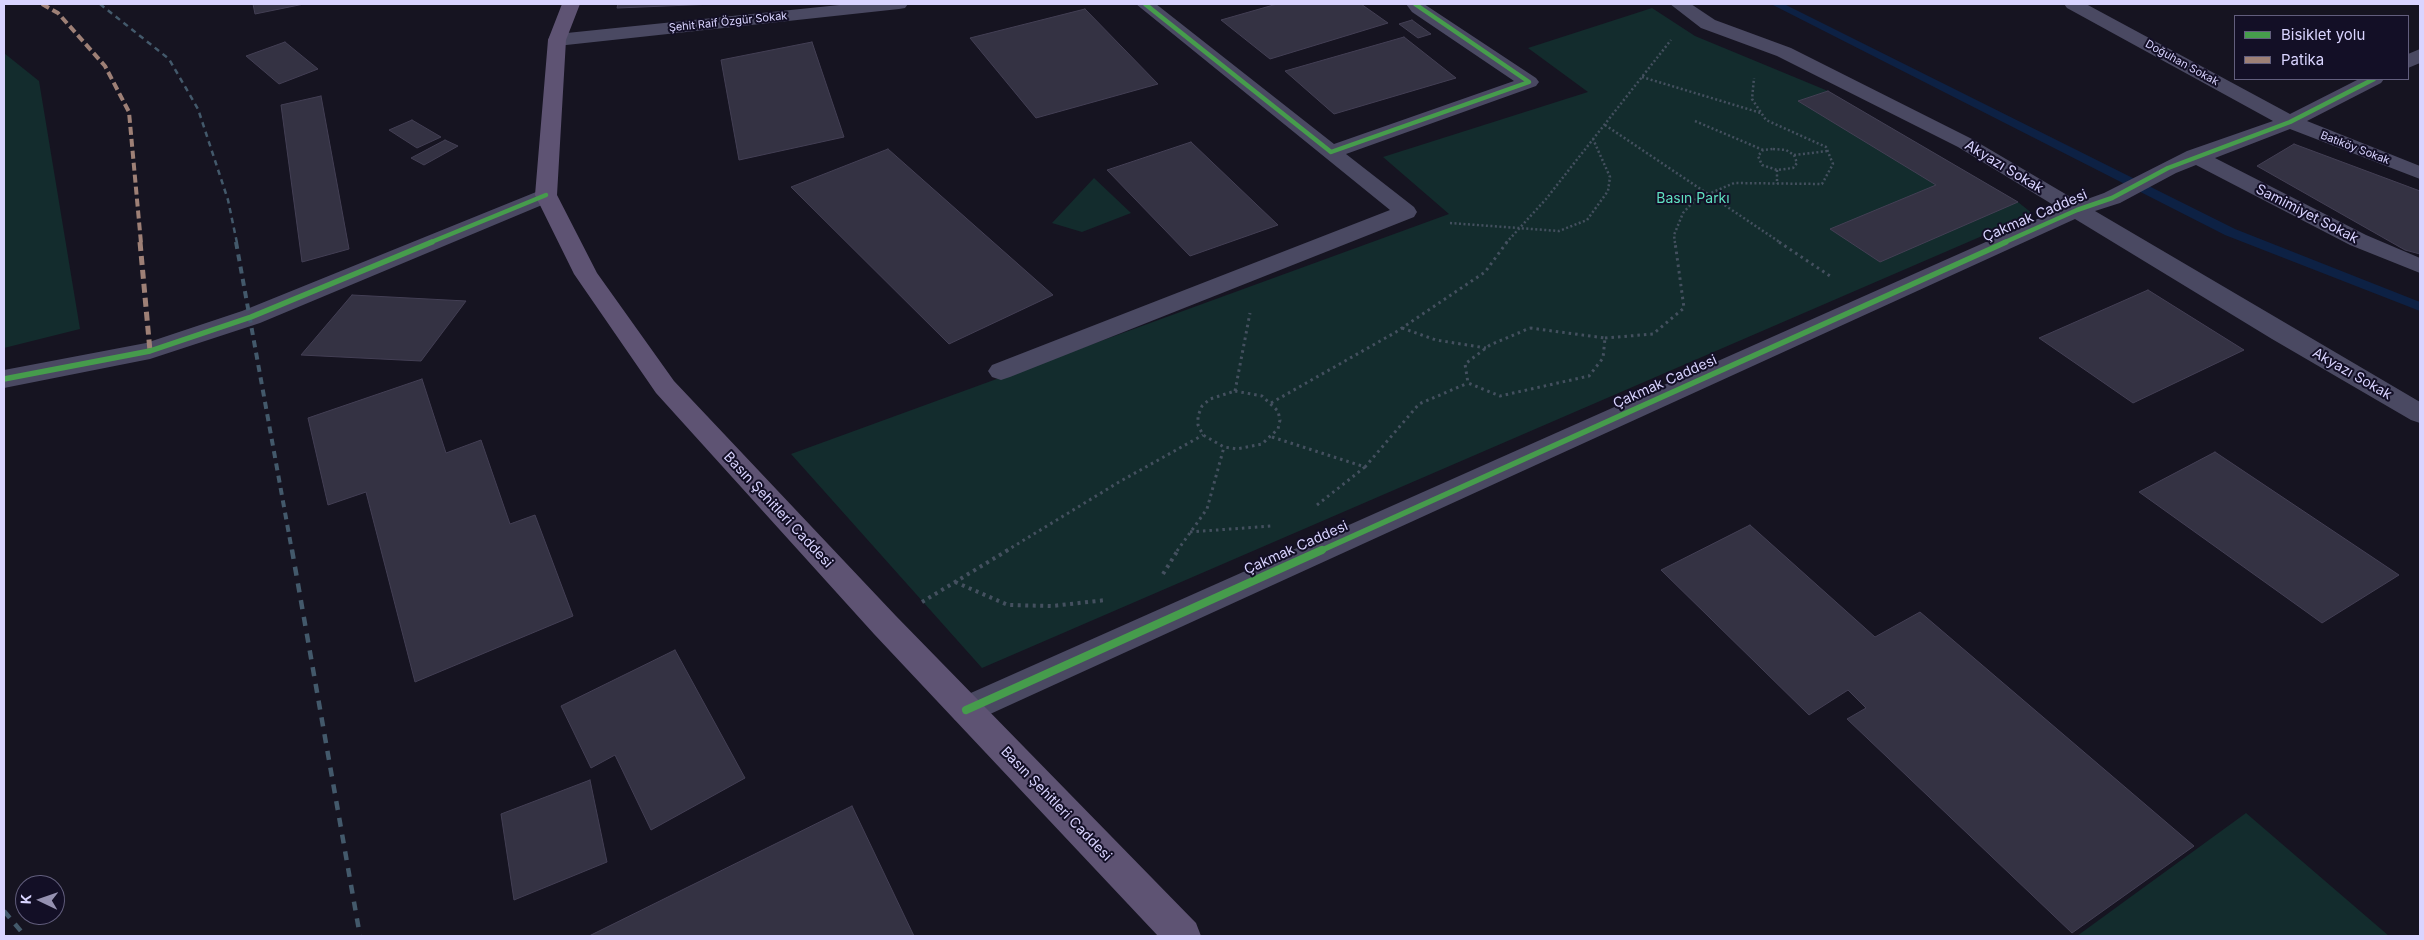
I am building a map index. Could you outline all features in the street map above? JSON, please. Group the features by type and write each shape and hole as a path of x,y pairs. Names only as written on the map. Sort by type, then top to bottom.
{"main road":[{"path":"546,195 557,40 571,4"},
{"name":"Basın Şehitleri Caddesi","path":"546,195 586,274 665,388 884,625 1183,936"}],"street":[{"name":"Şehit Raif Özgür Sokak","path":"557,40 899,4"},
{"path":"1001,371 1406,212 1145,4"},
{"path":"1331,152 1529,82 1418,8 1415,4"},
{"name":"Akyazı Sokak","path":"1680,4 1708,24 1784,52 1965,143 2420,414"},
{"name":"Doğuhan Sokak","path":"2073,4 2290,122"},
{"path":"2409,61 2420,55"},
{"name":"Çakmak Caddesi","path":"966,710 2077,210 2112,198 2195,156 2290,122 2372,80"},
{"name":"Batıköy Sokak","path":"2290,122 2420,173"},
{"name":"Samimiyet Sokak","path":"2195,156 2358,240 2420,266"},
{"path":"4,379 150,351 252,317 546,195"}],"path":[{"path":"1271,403 1402,328 1486,272 1516,229 1546,199 1669,41 1708,24"},
{"path":"1468,383 1465,364 1486,348 1530,328 1605,338 1653,334 1684,308 1674,235 1684,213 1695,200 1734,183 1822,184 1833,164 1826,147 1766,120 1752,99 1754,76 1784,52"},
{"path":"1642,77 1762,113"},
{"path":"1695,121 1763,150 1786,150 1794,155 1797,163 1793,168 1777,170 1762,165 1758,156 1763,150"},
{"path":"1605,125 1871,303"},
{"path":"1450,223 1559,231 1587,220 1608,190 1610,177 1593,139"},
{"path":"1794,155 1828,151"},
{"path":"1777,170 1777,184"},
{"path":"1236,392 1252,304"},
{"path":"1402,328 1436,340 1486,348"},
{"path":"1312,510 1365,467 1419,404 1468,383 1500,396 1589,376 1603,358 1605,338"},
{"path":"1236,392 1262,396 1278,411 1280,420 1278,429 1272,437 1250,448 1224,446 1212,442 1203,435 1198,425 1198,416 1202,406 1210,399 1236,392"},
{"path":"884,625 1118,482 1203,435"},
{"path":"1272,437 1365,467"},
{"path":"1156,578 1165,574 1189,532 1207,509 1224,446"},
{"path":"1189,532 1268,527 1277,523"},
{"path":"954,582 1008,605 1052,606 1113,599"}],"green space":[{"name":"Basın Parkı","path":"1652,8 1695,36 1828,91 2018,202 2033,214 982,668 791,454 1449,214 1383,157 1588,92 1528,48"},
{"path":"4,53 39,81 80,329 4,348"},
{"path":"1094,178 1131,213 1082,232 1052,223"},
{"path":"2246,813 2389,936 2077,936"}],"building":[{"path":"253,4 304,4 255,14"},
{"path":"618,4 715,4 617,8"},
{"path":"1277,4 1361,4 1388,23 1270,59 1221,20"},
{"path":"1085,9 1158,84 1036,118 970,38"},
{"path":"1412,20 1431,34 1418,38 1399,24"},
{"path":"1404,37 1456,78 1334,114 1285,71"},
{"path":"285,42 318,69 279,84 246,56"},
{"path":"812,42 844,137 739,160 721,60"},
{"path":"1828,91 2018,202 1880,262 1830,229 1936,185 1798,101"},
{"path":"321,96 349,249 302,262 281,105"},
{"path":"412,120 441,137 417,148 389,130"},
{"path":"445,140 458,146 424,165 411,158"},
{"path":"1191,142 1278,225 1190,256 1107,170"},
{"path":"2294,144 2420,191 2420,254 2405,250 2257,166"},
{"path":"888,149 1053,295 949,344 791,187"},
{"path":"2148,290 2244,350 2133,403 2039,338"},
{"path":"352,295 466,301 421,361 301,355"},
{"path":"422,379 446,453 481,440 510,524 535,515 573,616 415,682 366,492 328,505 308,418"},
{"path":"2215,452 2399,575 2322,623 2139,492"},
{"path":"1750,525 1875,637 1920,612 2194,846 2072,933 1847,719 1866,708 1848,690 1809,715 1661,570"},
{"path":"675,650 745,778 651,830 615,755 591,768 561,706"},
{"path":"590,780 607,862 514,900 501,814"},
{"path":"852,806 914,936 589,936"}],"waterway":[{"path":"1776,4 2230,232 2420,307"}],"railway":[{"path":"100,4 169,59 198,109 228,200 237,243"},
{"path":"236,242 292,551"},
{"path":"292,550 360,936"},
{"path":"4,911 25,936"}],"marked path":[{"path":"42,4 58,13 105,66 129,112 150,351"}],"cycle path":[{"path":"1145,4 1331,152 1529,82 1418,8 1415,4"},
{"path":"966,710 2077,210 2112,198 2168,168 2290,122 2372,80"},
{"path":"4,379 150,351 251,317 546,195"}]}
